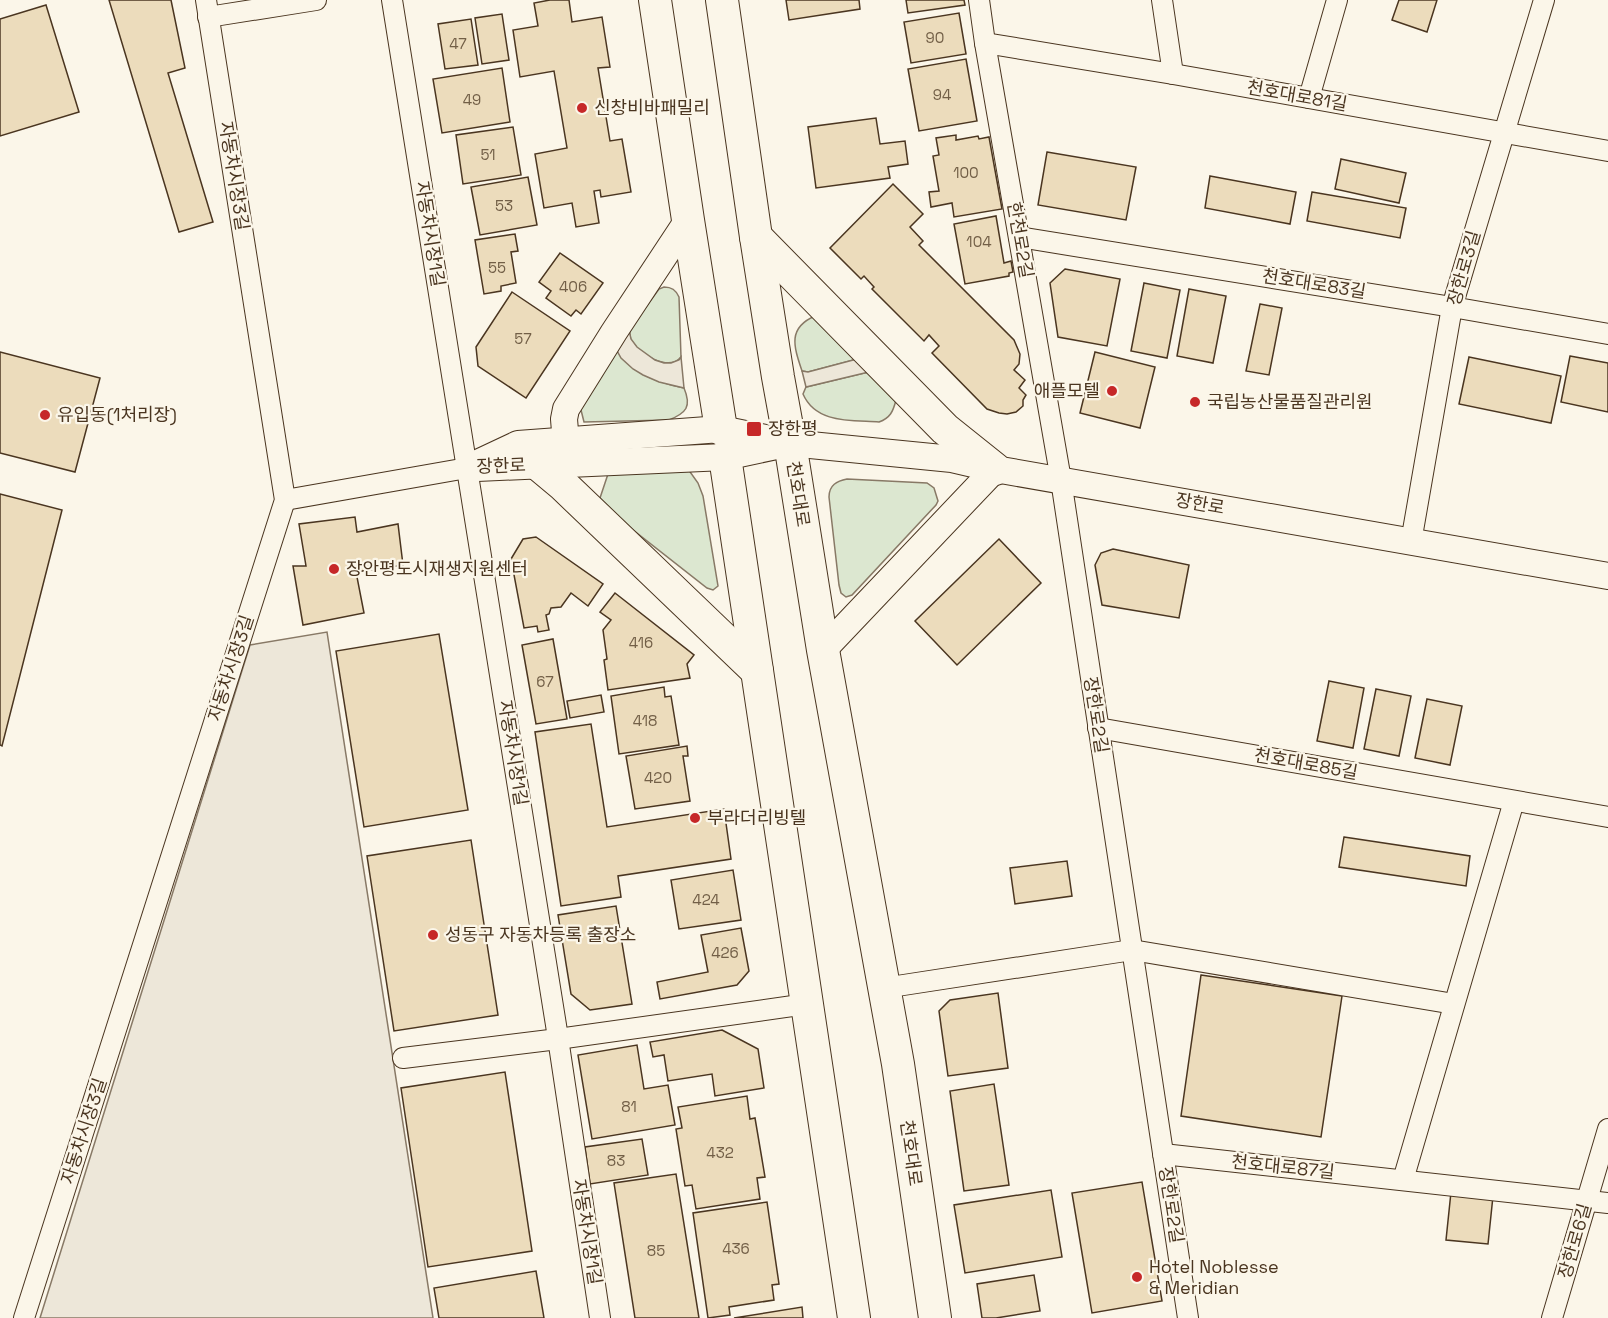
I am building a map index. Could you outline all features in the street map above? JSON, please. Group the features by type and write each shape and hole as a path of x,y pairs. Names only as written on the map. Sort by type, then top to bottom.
{"main road":[{"path":"656,0 854,1318"},
{"name":"천호대로","path":"722,0 778,377 823,650 898,1064 935,1318"},
{"path":"756,237 945,429 995,469"},
{"path":"552,452 563,485 758,671"}],"street":[{"path":"207,8 316,0"},
{"name":"자동차시장1길","path":"392,0 558,1039 600,1318"},
{"name":"한천로2길","path":"979,0 1061,480"},
{"path":"1162,0 1173,74"},
{"path":"1309,98 1337,0"},
{"name":"장한로3길","path":"1411,542 1452,307 1544,0"},
{"name":"자동차시장3길","path":"24,1318 285,500 207,8"},
{"name":"천호대로81길","path":"985,43 1608,151"},
{"path":"552,452 566,409 688,220"},
{"name":"천호대로83길","path":"1020,237 1608,334"},
{"name":"장한로","path":"467,468 521,467 552,452 723,443 790,443 952,459 995,469 1608,576"},
{"path":"285,500 467,468"},
{"path":"823,650 995,469"},
{"name":"장한로2길","path":"1061,480 1188,1318"},
{"name":"천호대로85길","path":"1098,728 1608,817"},
{"path":"1403,1180 1514,801"},
{"path":"884,987 1132,950 1454,1004"},
{"path":"403,1058 807,1004"},
{"name":"장한로6길","path":"1552,1318 1608,1129"},
{"name":"천호대로87길","path":"1163,1154 1608,1203"}],"green space":[{"path":"664,287 673,289 679,297 681,357 669,363 654,359 640,351 631,340 629,330 659,289"},
{"path":"815,316 857,359 808,372 802,371 795,346 796,332 800,326"},
{"path":"615,347 628,364 636,370 654,380 684,388 687,400 686,409 669,420 584,422 580,406"},
{"path":"873,371 896,400 891,414 879,422 826,416 809,404 803,394 806,387"},
{"path":"688,469 698,483 703,496 718,586 713,590 707,588 605,508 600,498 608,474"},
{"path":"847,479 927,483 934,488 938,501 852,595 846,597 841,593 839,585 829,497 830,489 834,484"}],"shaded area":[{"path":"629,330 631,339 637,347 655,360 671,363 681,357 684,388 659,382 643,375 621,358 615,347"},
{"path":"857,359 873,371 806,387 802,371 808,372"},
{"path":"327,632 433,1318 40,1318 250,645"}],"building":[{"path":"109,0 171,0 185,68 168,73 213,222 179,232"},
{"name":"신창비바패밀리","path":"569,0 572,22 602,17 610,67 598,68 610,141 622,139 631,192 601,197 600,190 594,191 599,223 576,227 572,203 544,208 535,154 567,148 554,71 520,77 513,30 538,26 534,3"},
{"path":"786,0 859,0 860,9 789,20"},
{"path":"906,0 964,0 965,5 908,13"},
{"path":"1399,0 1437,0 1427,32 1392,20"},
{"path":"46,5 79,112 0,136 0,19"},
{"path":"959,13 966,54 911,63 904,22"},
{"path":"502,14 509,60 482,64 475,18"},
{"path":"471,19 478,65 445,69 438,24"},
{"path":"966,59 977,121 919,131 908,69"},
{"path":"502,68 510,122 442,133 433,79"},
{"path":"876,118 880,144 905,141 908,164 888,167 890,178 816,188 808,127"},
{"path":"513,127 521,175 463,184 456,135"},
{"path":"956,135 956,140 978,136 979,139 989,137 1002,209 954,217 952,203 931,207 929,192 939,191 933,156 939,155 936,138"},
{"path":"1047,152 1136,167 1126,220 1038,205"},
{"path":"1341,159 1406,173 1399,203 1335,189"},
{"path":"1210,176 1296,192 1290,224 1205,208"},
{"path":"528,177 537,225 480,235 471,187"},
{"path":"893,184 923,214 910,227 923,241 919,245 1014,340 1020,354 1019,364 1014,370 1025,380 1019,388 1026,395 1023,406 1016,412 1007,414 987,409 932,353 939,346 929,335 924,341 872,289 874,287 864,276 861,279 830,248"},
{"path":"1312,192 1406,208 1400,238 1307,221"},
{"path":"996,216 1004,263 1011,261 1013,272 1009,273 1009,276 965,284 954,224"},
{"path":"515,234 518,251 511,252 516,283 501,286 501,291 484,294 475,240"},
{"path":"560,253 603,283 581,314 576,310 571,316 546,298 551,291 539,282"},
{"path":"1065,269 1120,279 1107,346 1058,337 1050,283"},
{"path":"1144,283 1180,290 1167,358 1131,351"},
{"path":"1189,289 1226,296 1213,363 1177,356"},
{"path":"512,292 570,331 526,398 478,366 476,347"},
{"path":"1260,304 1282,308 1269,375 1246,371"},
{"name":"유입동(1처리장)","path":"0,352 100,378 75,472 0,453"},
{"path":"1095,352 1155,367 1140,428 1080,413"},
{"path":"1570,356 1608,363 1608,412 1561,402"},
{"path":"1469,357 1561,376 1551,423 1459,404"},
{"path":"0,494 62,510 2,746 0,745"},
{"name":"장안평도시재생지원센터","path":"355,517 357,532 398,524 403,565 356,572 364,613 303,625 293,566 306,566 299,524"},
{"path":"536,537 603,584 588,606 571,593 561,607 551,608 549,614 546,615 549,630 538,632 537,626 524,628 511,559 523,539"},
{"path":"999,539 1041,583 957,665 915,621"},
{"path":"1113,549 1189,565 1179,618 1102,605 1095,565 1101,553"},
{"path":"615,593 694,655 687,664 690,678 608,690 603,630 611,620 600,612"},
{"path":"439,634 468,810 364,827 336,651"},
{"path":"553,639 567,719 536,724 522,645"},
{"path":"1329,681 1364,688 1353,748 1317,741"},
{"path":"664,687 665,697 671,696 679,745 619,754 611,696"},
{"path":"1376,689 1411,696 1399,756 1364,749"},
{"path":"601,695 604,712 570,718 567,701"},
{"path":"1427,699 1462,706 1450,765 1415,758"},
{"name":"부라더리빙텔","path":"591,724 607,827 724,809 731,859 618,876 621,897 561,906 535,732"},
{"path":"687,746 688,756 683,756 690,801 635,809 626,756"},
{"path":"1344,837 1470,856 1466,886 1339,867"},
{"name":"성동구 자동차등록 출장소","path":"471,840 498,1015 394,1031 367,856"},
{"path":"1067,861 1072,896 1015,904 1010,868"},
{"path":"733,870 741,920 679,929 671,880"},
{"path":"616,906 632,1004 590,1010 571,994 558,915"},
{"path":"741,928 749,971 737,985 660,999 657,982 708,972 701,935"},
{"path":"1201,975 1342,996 1321,1137 1181,1116"},
{"path":"998,993 1008,1068 948,1076 939,1011 950,1000"},
{"path":"722,1030 758,1049 764,1088 715,1096 712,1074 668,1081 664,1055 653,1057 650,1042"},
{"path":"637,1045 644,1089 668,1085 675,1125 592,1139 578,1055"},
{"path":"505,1072 532,1251 428,1267 401,1088"},
{"path":"994,1084 1009,1185 964,1191 950,1091"},
{"path":"747,1096 750,1119 755,1118 765,1177 757,1178 760,1199 696,1209 692,1185 685,1186 676,1129 682,1128 678,1107"},
{"path":"642,1139 648,1175 590,1184 585,1147"},
{"path":"676,1174 699,1318 635,1318 614,1183"},
{"path":"1142,1182 1162,1301 1092,1313 1072,1193"},
{"path":"1051,1190 1062,1257 965,1273 954,1205"},
{"path":"1451,1192 1493,1196 1488,1244 1446,1240"},
{"path":"767,1202 779,1284 772,1285 774,1300 729,1307 730,1315 708,1318 693,1213"},
{"path":"536,1271 544,1318 439,1318 434,1288"},
{"path":"1034,1275 1040,1311 982,1318 977,1284"},
{"path":"802,1307 803,1318 734,1318"}],"place":[{"name":"신창비바패밀리","path":"582,108"},
{"name":"애플모텔","path":"1112,391"},
{"name":"국립농산물품질관리원","path":"1195,402"},
{"name":"유입동(1처리장)","path":"45,415"},
{"name":"장한평","path":"754,429"},
{"name":"장안평도시재생지원센터","path":"334,569"},
{"name":"부라더리빙텔","path":"695,818"},
{"name":"성동구 자동차등록 출장소","path":"433,935"},
{"name":"Hotel Noblesse & Meridian","path":"1137,1277"}]}
